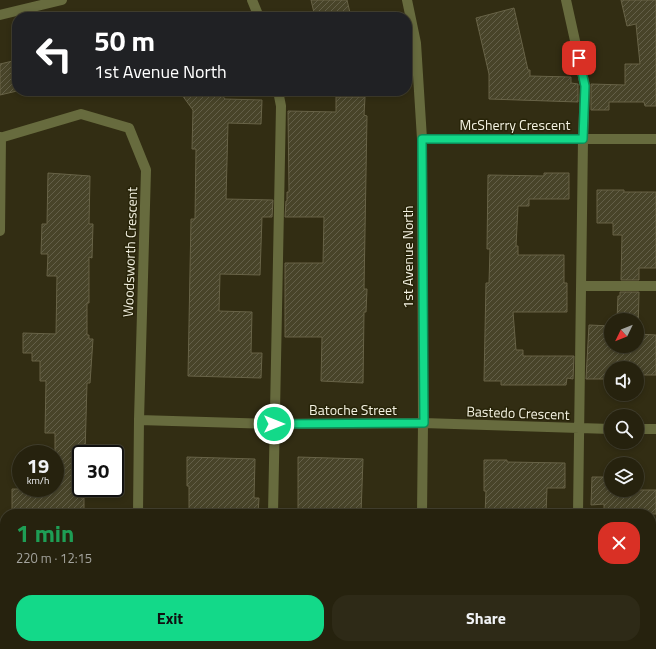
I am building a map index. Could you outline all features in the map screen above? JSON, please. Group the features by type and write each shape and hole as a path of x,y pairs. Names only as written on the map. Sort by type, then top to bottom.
{"street":[{"path":"12,12 62,0"},
{"path":"252,0 257,12"},
{"name":"1st Avenue North","path":"407,0 410,12"},
{"path":"566,0 585,86 578,509"},
{"path":"0,15 12,12"},
{"name":"1st Avenue North","path":"412,24 416,43 422,139 424,423 422,509"},
{"path":"273,509 281,106 279,96"},
{"name":"Woodsworth Crescent","path":"0,138 81,114 129,128 146,170 138,509"},
{"path":"0,138 0,231"},
{"name":"McSherry Crescent","path":"422,139 656,139"},
{"path":"581,286 656,286"},
{"name":"Batoche Street","path":"140,420 274,424 424,423"},
{"name":"Bastedo Crescent","path":"424,423 604,429"},
{"path":"644,429 656,429"}],"building":[{"path":"311,0 347,0 350,12 314,12"},
{"path":"621,0 656,0 656,106 645,106 644,102 609,102 609,110 591,110 591,84 625,85 625,64 640,64 636,24 627,26"},
{"path":"514,8 528,70 530,70 530,76 571,77 571,83 578,84 578,102 489,99 489,74 476,18"},
{"path":"12,61 12,92 0,95 0,64"},
{"path":"183,96 223,96 225,99 262,100 261,124 228,123 226,199 273,200 272,217 262,217 260,275 220,274 219,311 252,312 251,353 262,353 261,378 188,376 191,219 195,219 196,149 192,149 193,110"},
{"path":"336,97 365,97 364,115 367,116 364,289 367,289 366,312 364,312 363,383 321,381 322,337 285,337 285,263 323,263 324,217 285,217 287,192 289,192 288,111 336,112"},
{"path":"48,173 90,176 89,224 93,224 92,258 89,257 87,335 89,335 89,339 93,339 90,383 87,383 85,445 72,445 72,497 84,498 84,509 12,509 12,497 64,497 64,445 55,445 55,433 45,433 46,381 40,381 40,361 32,361 32,353 23,353 23,333 56,334 57,276 47,276 48,254 41,254 42,224 47,224"},
{"path":"544,173 569,173 569,199 529,199 529,206 518,206 516,246 518,246 518,255 564,255 564,283 567,283 567,312 513,312 516,350 523,350 523,356 574,356 573,379 567,378 566,385 501,385 501,381 484,381 486,283 489,283 490,249 487,249 488,175 544,176"},
{"path":"597,190 656,192 656,268 639,268 639,280 621,280 622,235 613,235 613,223 597,223"},
{"path":"620,292 639,292 638,313 617,313 618,296 620,296"},
{"path":"589,325 604,326 604,353 644,353 644,334 656,335 656,375 644,375 644,361 604,361 604,379 586,379"},
{"path":"187,457 255,459 254,498 259,498 258,509 189,509 189,486 187,486"},
{"path":"298,457 363,459 361,509 298,509"},
{"path":"484,460 565,463 565,488 547,488 546,509 485,509 486,491 484,491"},
{"path":"592,477 604,477 604,497 644,497 644,490 656,490 656,509 604,509 604,504 591,505"}],"route":[{"path":"274,424 424,423 422,139 583,139 585,86 579,58"}]}
